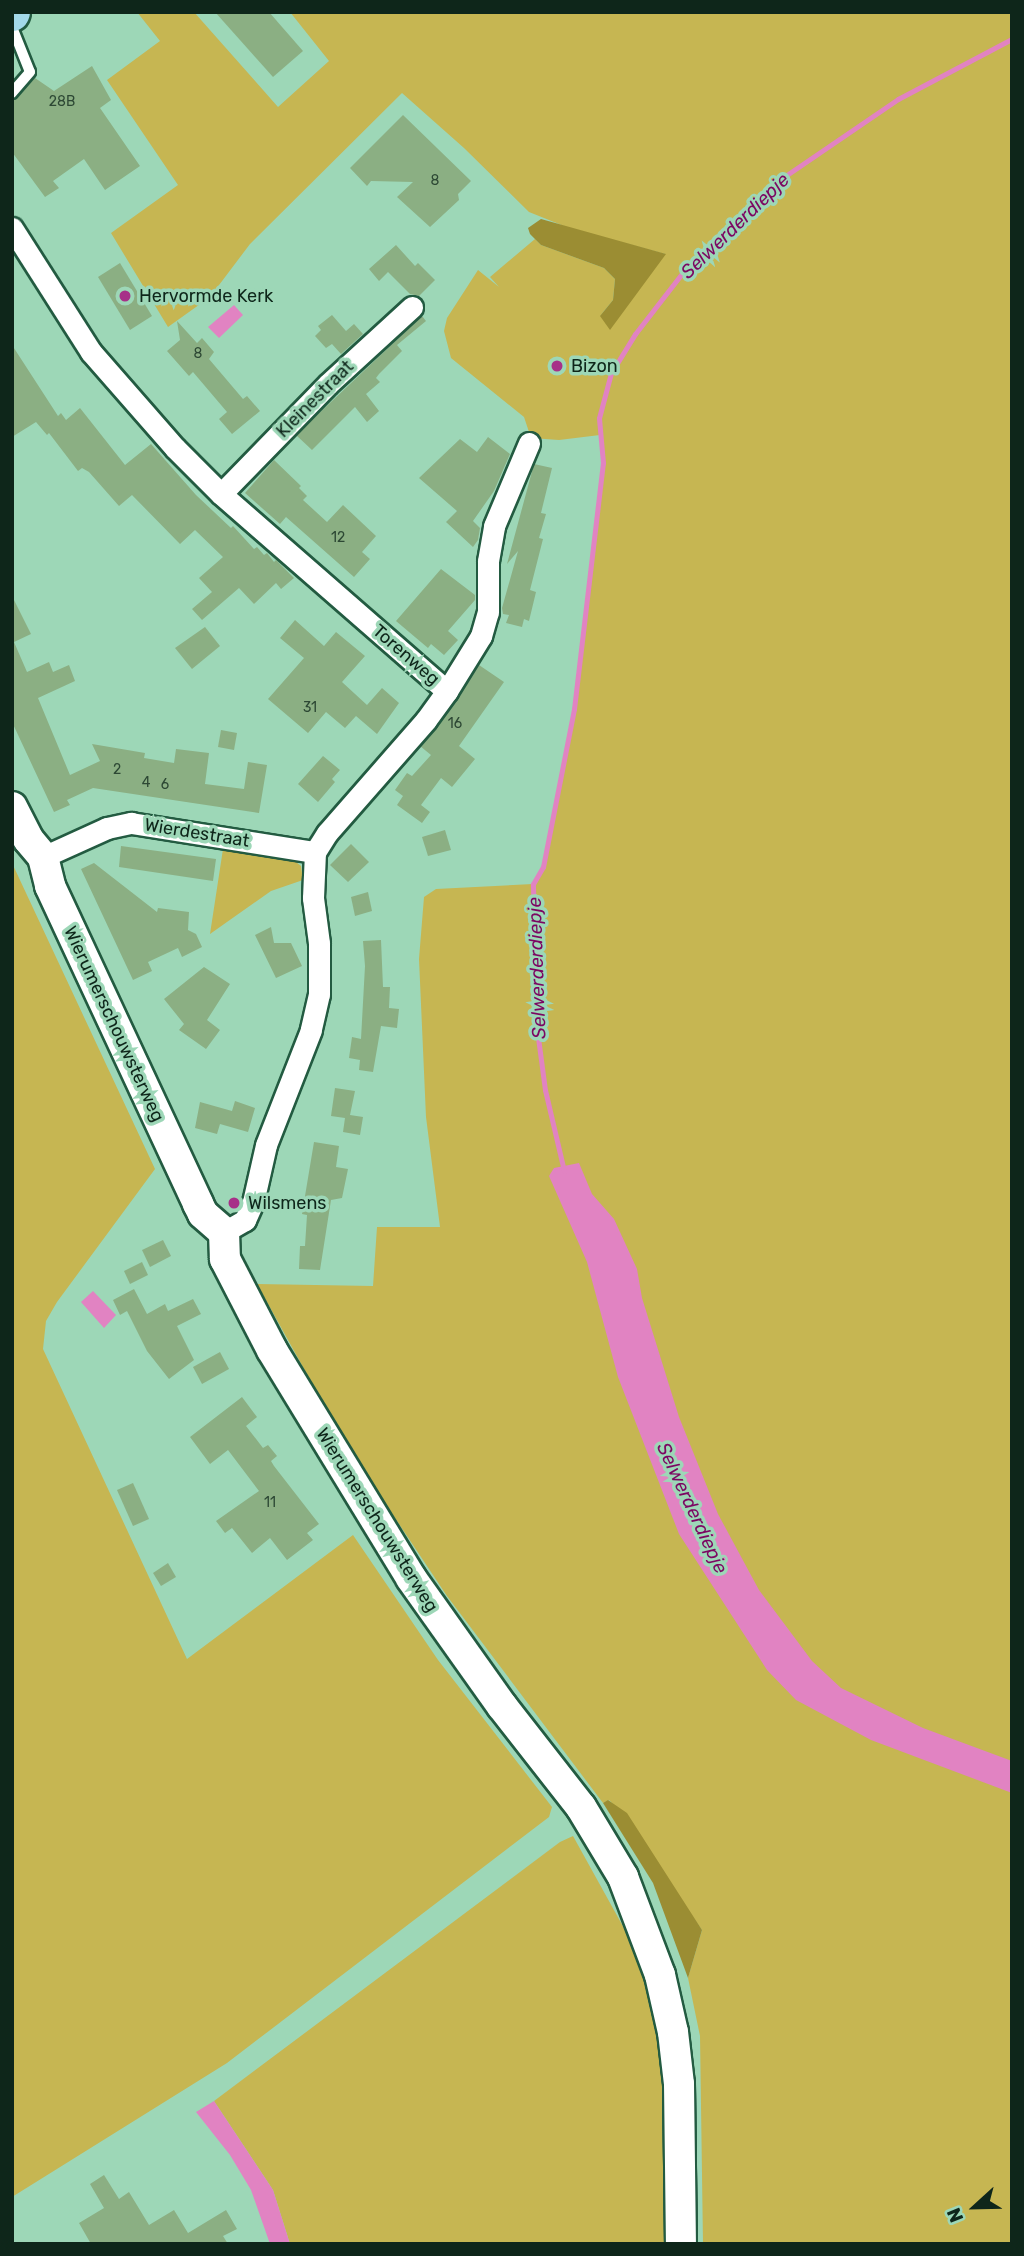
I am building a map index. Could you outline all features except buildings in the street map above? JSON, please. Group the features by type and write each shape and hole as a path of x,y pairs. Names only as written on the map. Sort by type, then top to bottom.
{"street":[{"name":"Torenweg","path":"12,228 109,375 221,494 447,691 426,720 327,833 315,852"},
{"name":"Kleinestraat","path":"221,494 328,384 412,307"},
{"path":"447,691 481,636 488,612 488,561 494,526 528,443"},
{"name":"Wierumerschouwsterweg","path":"12,807 28,839 43,857 50,886 198,1204 210,1222 224,1233 223,1254 272,1350 363,1503 464,1654 581,1807 623,1877 660,1975 673,2032 679,2084 681,2244"},
{"name":"Wierdestraat","path":"43,857 107,828 131,823 315,852"},
{"path":"224,1233 245,1220 253,1202 266,1145 311,1030 319,994 319,943 313,898 315,852"}],"lane":[{"path":"12,27 30,72 12,93"}],"shaded area":[{"path":"137,12 194,12 278,107 329,61 290,12 1012,12 1012,2244 703,2244 700,2036 688,1978 702,1930 613,1804 609,1800 603,1803 447,1596 345,1443 257,1284 373,1286 377,1227 440,1227 426,1117 419,959 424,897 436,889 533,884 543,867 574,709 603,463 600,435 559,440 531,438 524,417 451,358 444,331 447,318 478,270 499,287 490,277 535,239 541,245 604,268 615,279 613,300 600,316 665,254 569,228 529,212 464,148 402,93 250,244 210,297 168,327 111,233 178,185 107,80 160,41"},
{"path":"541,219 666,254 610,330 600,316 613,300 615,279 604,268 541,245 528,228"},
{"path":"223,849 296,862 301,866 303,880 271,891 210,934"},
{"path":"12,863 155,1169 57,1302 46,1321 43,1349 187,1659 353,1535 438,1660 552,1807 549,1817 227,2063 12,2197"},
{"path":"608,1800 627,1813 702,1930 688,1978 653,1883 603,1803"},
{"path":"573,1836 625,1930 645,1977 654,2014 661,2059 665,2126 666,2244 290,2244 273,2190 214,2101 560,1842"}],"water":[{"path":"234,305 243,315 219,338 208,327"},
{"path":"579,1163 592,1194 614,1219 637,1269 642,1298 679,1417 718,1514 759,1590 812,1661 841,1688 923,1728 1012,1761 1012,1793 871,1740 796,1700 767,1670 679,1534 618,1377 587,1262 549,1176 554,1168"},
{"path":"93,1291 116,1315 104,1328 81,1302"},
{"path":"214,2101 273,2190 290,2244 270,2244 251,2190 230,2155 196,2112"}],"waterway":[{"name":"Selwerderdiepje","path":"564,1171 545,1090 537,1030 533,884 543,867 574,709 603,463 599,418 611,373 635,334 687,267 772,185 898,99 1012,39"}],"place":[{"name":"Hervormde Kerk","path":"125,296"},
{"name":"Bizon","path":"557,366"},
{"name":"Wilsmens","path":"234,1203"}]}
